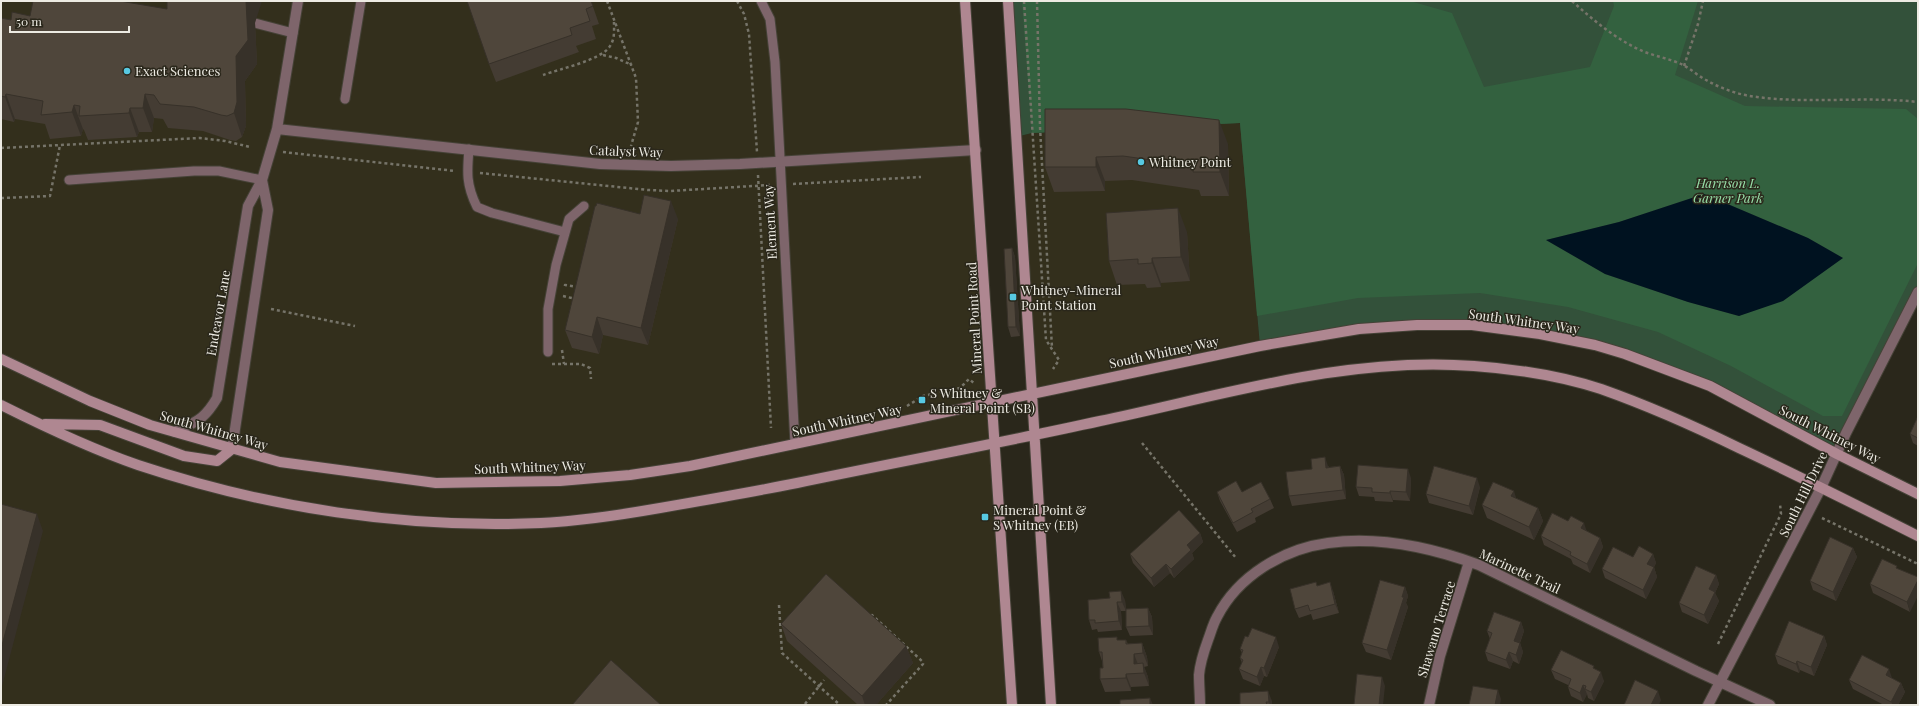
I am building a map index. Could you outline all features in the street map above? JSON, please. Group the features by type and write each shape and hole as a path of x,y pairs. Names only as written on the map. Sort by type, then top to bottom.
{"main road":[{"name":"Mineral Point Road","path":"966,1 1012,705"},
{"path":"1008,1 1050,705"},
{"name":"South Whitney Way","path":"1,359 90,401 150,425 280,462 436,482 494,483 560,481 630,475 690,466 1260,346 1359,329 1417,325 1472,325 1540,334 1625,354 1710,386 1837,454 1918,494"},
{"path":"1,405 39,424 136,464 263,499 351,515 406,520 466,523 540,523 599,518 738,495 1034,436 1263,384 1348,370 1404,364 1471,366 1524,371 1596,388 1671,416 1918,536"},
{"path":"39,424 100,426 184,456 218,461 232,449"}],"street":[{"name":"Endeavor Lane","path":"175,432 200,419 209,412 217,398 248,206 262,180 277,129 298,1"},
{"name":"Catalyst Way","path":"277,129 600,164 671,166 780,162 976,150"},
{"name":"Endeavor Lane","path":"232,449 268,210 262,180"},
{"name":"South Hill Drive","path":"1708,705 1821,488 1849,427 1917,297"},
{"name":"Marinette Trail","path":"1200,705 1199,674 1201,661 1216,617 1233,594 1255,572 1290,552 1328,542 1375,541 1415,546 1449,554 1469,562 1519,584 1770,705"},
{"name":"Shawano Terrace","path":"1429,705 1440,656 1469,562"}],"lane":[{"path":"345,98 361,1"},
{"name":"Element Way","path":"761,1 770,19 775,62 796,444"},
{"path":"255,23 293,33"},
{"path":"469,149 467,172 470,192 477,207 565,232"},
{"path":"69,180 194,171 219,171 262,180"},
{"path":"548,352 548,309 556,265 569,219 584,206"}],"path":[{"path":"608,1 636,78 638,122 631,146"},
{"path":"737,1 744,14 749,34 757,149"},
{"path":"1024,1 1046,340 1059,360 1053,369"},
{"path":"1036,1 1040,127 1052,350"},
{"path":"1572,1 1612,34 1639,50 1684,66 1706,80 1728,91 1757,97 1820,102 1860,100 1918,102"},
{"path":"1684,66 1698,24 1703,1"},
{"path":"543,75 603,55 611,46 613,40 614,20"},
{"path":"603,55 616,58 632,66"},
{"path":"1,148 200,138 225,141 250,148"},
{"path":"1,198 50,196 60,145"},
{"path":"271,150 648,190 670,191 767,185"},
{"path":"758,175 771,428"},
{"path":"794,184 921,177"},
{"path":"576,299 580,280"},
{"path":"562,301 565,284 579,287"},
{"path":"563,296 581,300"},
{"path":"271,309 355,326"},
{"path":"561,345 564,364"},
{"path":"550,364 581,364 590,368 591,379"},
{"path":"923,396 960,388 969,379 975,384"},
{"path":"1142,443 1236,558"},
{"path":"1718,644 1781,514 1780,504"},
{"path":"1822,518 1918,564"},
{"path":"779,605 782,653 840,705"},
{"path":"868,620 872,615 923,662 886,705"},
{"path":"885,635 890,631"},
{"path":"805,704 824,680"}],"shaded area":[{"path":"1,1 965,1 1012,705 1,705"},
{"path":"1240,123 1260,346 1031,394 1016,137 1032,133"}],"green space":[{"name":"Harrison L. Garner Park","path":"1008,1 1918,1 1918,299 1837,454 1710,386 1625,354 1540,334 1417,325 1260,346 1240,123 1032,133 1016,137"},
{"name":"Harrison L. Garner Park","path":"1022,1 1410,1 1452,13 1484,87 1590,67 1614,6 1613,1 1698,1 1675,75 1745,106 1906,109 1918,119 1918,263 1842,416 1823,416 1731,366 1658,332 1568,307 1480,293 1358,298 1257,316 1240,123 1032,133","holes":["1704,194 1808,238 1843,258 1739,316 1688,302 1605,274 1546,240 1619,222"]}],"water":[{"path":"1704,194 1808,238 1843,258 1783,301 1739,316 1688,302 1605,274 1546,240 1619,222"}],"building":[{"name":"Exact Sciences","path":"33,1 120,1 167,9 167,1 246,1 248,40 236,56 237,102 234,113 227,116 194,107 160,104 154,95 145,94 143,108 130,108 129,113 79,116 80,106 74,105 72,112 41,115 43,101 6,94 5,97 1,96 1,18 11,20 12,12 30,16"},
{"path":"467,1 591,1 593,6 586,9 590,21 570,28 572,35 489,64"},
{"path":"1045,109 1126,109 1219,120 1220,172 1193,172 1194,166 1123,156 1096,157 1096,167 1045,167"},
{"path":"644,195 671,201 641,328 597,317 592,337 565,330 595,206 597,203 640,214"},
{"path":"1178,208 1181,257 1152,258 1152,263 1138,264 1138,259 1109,261 1106,213"},
{"path":"1012,248 1016,327 1008,327 1004,249"},
{"path":"1918,416 1918,438 1910,434"},
{"path":"1325,457 1326,468 1340,466 1343,490 1289,496 1286,472 1312,469 1311,459"},
{"path":"1358,465 1408,469 1406,492 1372,492 1372,488 1356,487"},
{"path":"1434,466 1477,478 1469,506 1426,494"},
{"path":"1236,481 1242,492 1261,482 1270,499 1251,509 1253,512 1233,523 1217,492"},
{"path":"1493,482 1514,491 1511,496 1538,508 1529,527 1482,505"},
{"path":"1,504 37,514 1,649"},
{"path":"1179,510 1200,533 1187,545 1191,550 1171,569 1166,564 1151,578 1130,554"},
{"path":"1552,513 1568,521 1571,516 1584,523 1581,528 1600,538 1587,564 1570,555 1571,552 1541,536"},
{"path":"1830,537 1853,548 1833,592 1810,581"},
{"path":"1639,546 1653,554 1647,564 1654,567 1643,590 1602,569 1613,547 1633,557"},
{"path":"1882,559 1897,566 1896,568 1918,577 1918,580 1907,602 1870,584"},
{"path":"1696,566 1716,575 1709,589 1715,592 1704,615 1679,603"},
{"path":"826,574 906,646 862,696 781,624"},
{"path":"1380,580 1405,587 1402,597 1404,597 1387,650 1362,643"},
{"path":"1316,582 1317,586 1330,582 1335,604 1310,611 1308,605 1295,609 1290,589"},
{"path":"1121,591 1122,602 1117,602 1119,621 1095,623 1095,620 1089,620 1088,600 1110,598 1109,592"},
{"path":"1148,608 1149,626 1126,627 1126,609"},
{"path":"1494,612 1521,622 1514,641 1520,643 1516,655 1509,652 1506,660 1485,652 1492,633 1487,631"},
{"path":"1789,621 1824,636 1811,667 1797,661 1796,664 1775,655"},
{"path":"1252,628 1276,637 1264,668 1261,667 1257,677 1239,669 1243,660 1240,658 1243,650 1240,649 1245,636 1248,637"},
{"path":"1117,637 1117,640 1126,640 1126,644 1142,643 1143,653 1134,654 1134,664 1143,663 1144,673 1126,674 1126,678 1100,679 1100,668 1103,668 1102,652 1099,652 1098,638"},
{"path":"1561,650 1594,666 1593,668 1601,672 1591,692 1585,689 1586,686 1583,685 1580,693 1568,687 1571,679 1551,670"},
{"path":"1862,655 1889,669 1886,675 1901,683 1891,702 1849,680"},
{"path":"611,660 661,705 572,705"},
{"path":"1357,674 1382,677 1379,705 1354,705"},
{"path":"1635,680 1658,691 1651,705 1624,705"},
{"path":"1473,686 1498,690 1495,705 1469,705"},
{"path":"1268,691 1269,702 1266,702 1267,705 1240,705 1240,693"},
{"path":"1150,698 1150,705 1120,705 1120,700"}],"place":[{"name":"Exact Sciences","path":"127,71"},
{"name":"Whitney Point","path":"1141,162"},
{"name":"Whitney-Mineral Point Station","path":"1013,297"},
{"name":"S Whitney & Mineral Point (SB)","path":"922,400"},
{"name":"Mineral Point & S Whitney (EB)","path":"985,517"}]}
